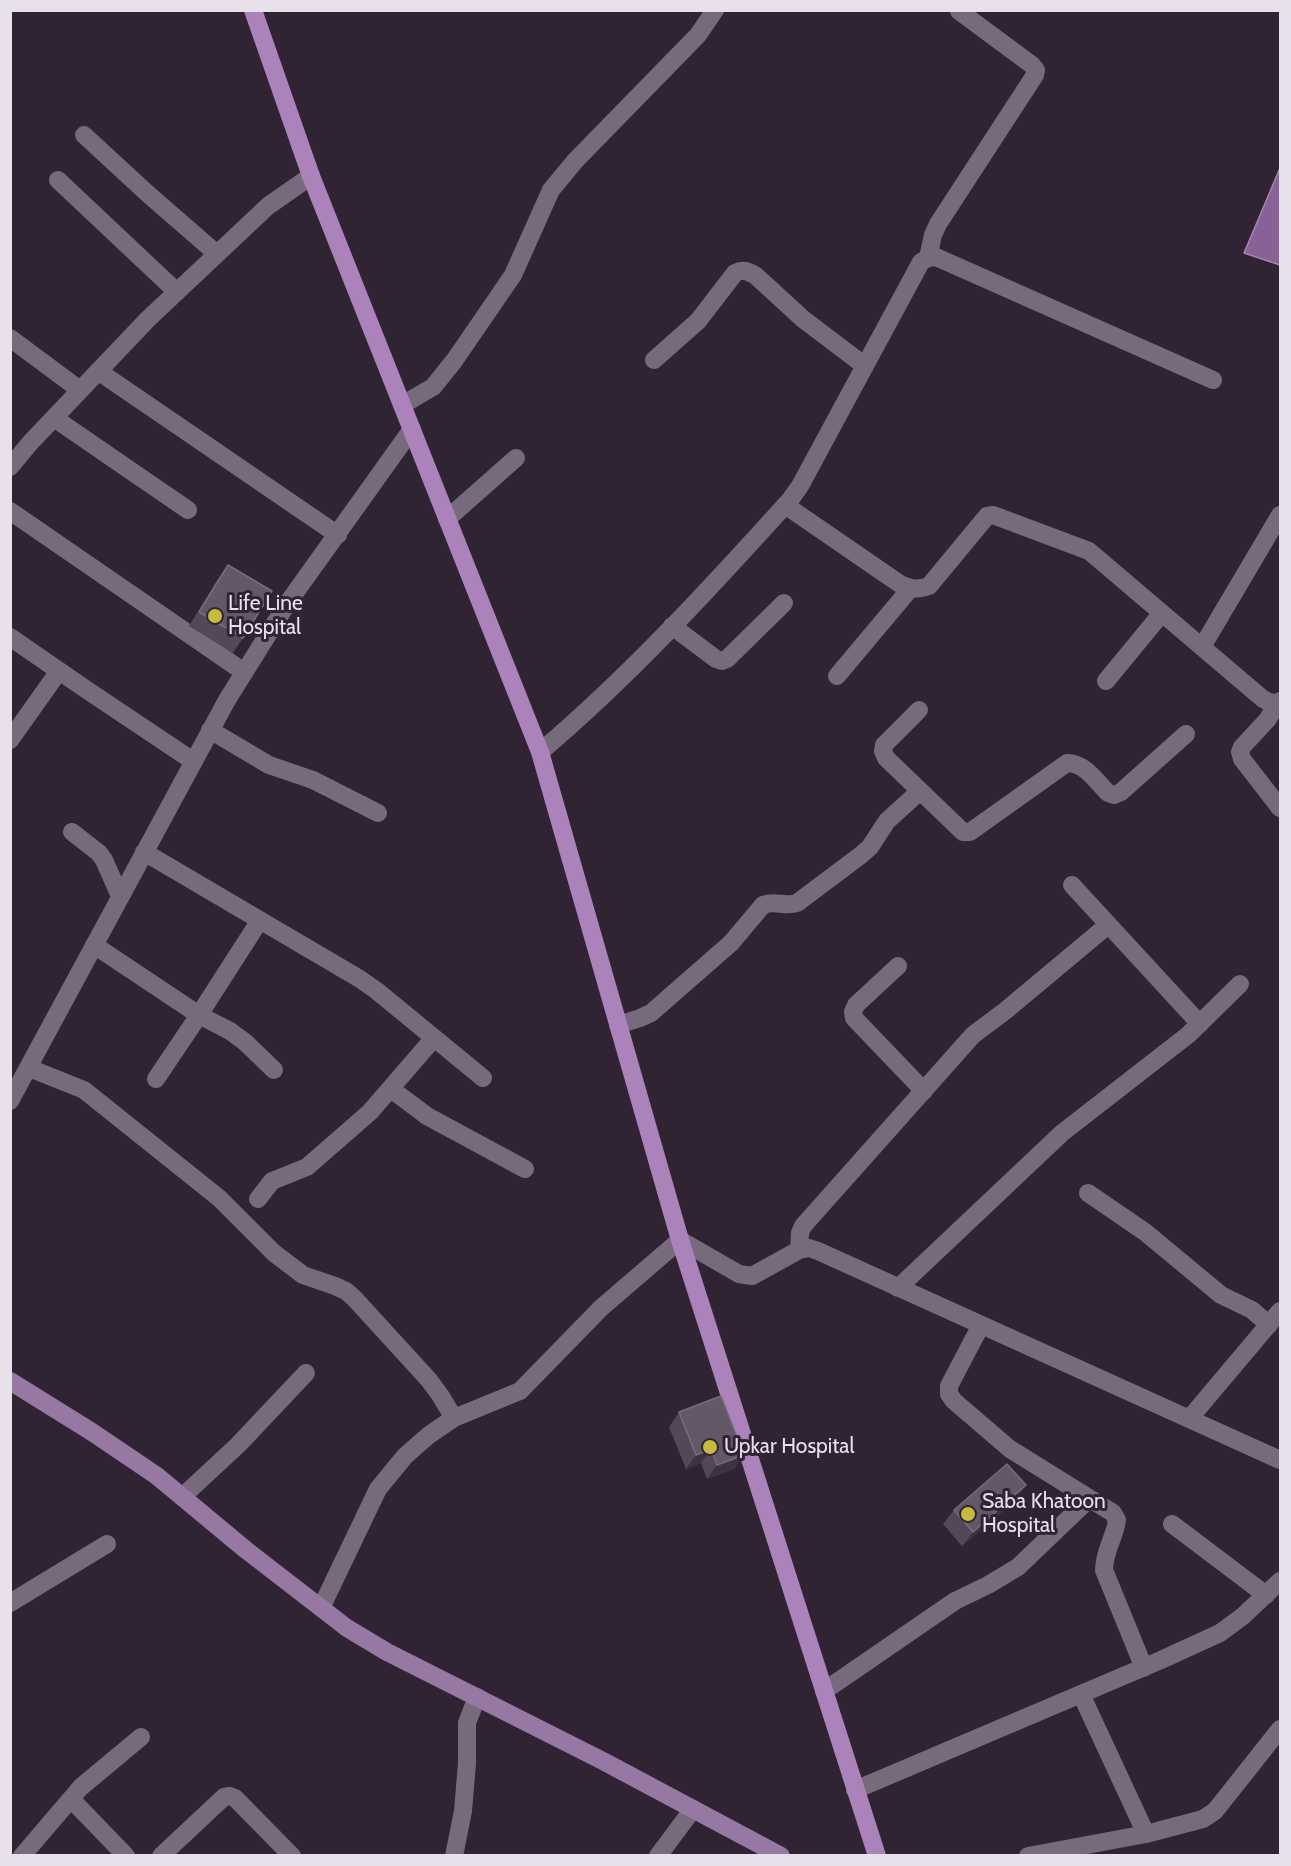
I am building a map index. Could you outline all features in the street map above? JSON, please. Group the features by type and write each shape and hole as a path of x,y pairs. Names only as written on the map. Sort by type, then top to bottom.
{"highway":[{"path":"253,10 311,176 540,752 680,1240 877,1856"}],"main road":[{"path":"10,1381 92,1432 156,1476 347,1628 387,1652 781,1856"}],"street":[{"path":"402,405 433,387 454,361 513,274 551,190 574,161 698,35 715,10"},
{"path":"928,258 938,224 1035,75 1036,70 959,11"},
{"path":"84,135 218,254"},
{"path":"14,457 148,319 268,206 311,176"},
{"path":"58,180 177,292"},
{"path":"540,752 582,717 720,577 800,486 921,262 928,258 936,257 1213,380"},
{"path":"654,360 691,328 735,273 741,270 755,275 803,319 865,366"},
{"path":"10,338 80,390"},
{"path":"98,371 338,534"},
{"path":"54,418 188,510"},
{"path":"10,1101 193,761 244,672 287,604 412,429"},
{"path":"447,519 516,458"},
{"path":"785,505 910,589 918,590 929,585 987,516 993,515 1089,551 1263,699 1269,702 1279,702"},
{"path":"10,511 244,672"},
{"path":"1202,647 1281,515"},
{"path":"837,676 910,589"},
{"path":"672,626 716,659 722,661 727,659 784,603"},
{"path":"1106,681 1162,613"},
{"path":"10,637 193,761"},
{"path":"10,740 59,671"},
{"path":"1279,702 1240,752 1242,759 1281,808"},
{"path":"919,710 884,746 886,758 958,830 963,832 970,832 1068,763 1082,766 1108,793 1114,795 1121,792 1186,734"},
{"path":"210,730 269,765 313,780 378,813"},
{"path":"618,1025 651,1012 731,943 763,905 769,902 790,906 797,903 861,855 870,847 887,821 920,791"},
{"path":"72,832 99,853 120,896"},
{"path":"144,852 360,979 483,1078"},
{"path":"1072,885 1200,1024"},
{"path":"156,1079 260,920"},
{"path":"799,1250 800,1233 803,1226 981,1028 1005,1011 1108,925"},
{"path":"94,945 199,1015 230,1031 274,1070"},
{"path":"897,966 856,1005 853,1012 854,1018 924,1090"},
{"path":"898,1288 1062,1133 1188,1035 1240,984"},
{"path":"258,1200 272,1181 308,1167 370,1112 434,1038"},
{"path":"29,1068 84,1090 219,1198 274,1253 303,1275 346,1291 429,1380 454,1418"},
{"path":"391,1089 427,1116 525,1169"},
{"path":"1088,1193 1145,1232 1221,1295 1275,1318 1189,1419"},
{"path":"321,1608 378,1489 405,1456 454,1418 520,1391 601,1308 680,1240 739,1274 752,1276 799,1250 809,1248 818,1251 1281,1460"},
{"path":"981,1325 949,1386 948,1394 1010,1449 1113,1513 1117,1520 1104,1557 1104,1570 1144,1668"},
{"path":"182,1497 238,1445 306,1373"},
{"path":"824,1691 955,1601 1018,1567 1089,1499"},
{"path":"1172,1524 1266,1595"},
{"path":"10,1603 107,1544"},
{"path":"855,1790 1144,1668 1220,1633 1243,1616 1281,1581"},
{"path":"1081,1694 1146,1834"},
{"path":"454,1856 463,1811 467,1763 467,1723 477,1697"},
{"path":"1028,1856 1146,1834 1203,1819 1215,1811 1281,1729"},
{"path":"22,1856 91,1778 141,1737"},
{"path":"161,1856 224,1797 230,1796 235,1798 292,1856"},
{"path":"71,1799 126,1856"},
{"path":"658,1856 693,1809"}],"shaded area":[{"path":"1280,168 1280,265 1244,253"}],"building":[{"path":"228,565 272,591 243,638 199,612"},
{"path":"721,1396 744,1455 717,1465 711,1449 696,1455 679,1412"},
{"path":"1007,1464 1026,1485 973,1532 954,1510"}],"place":[{"name":"Life Line Hospital","path":"215,616"},
{"name":"Upkar Hospital","path":"710,1447"},
{"name":"Saba Khatoon Hospital","path":"968,1514"}]}
